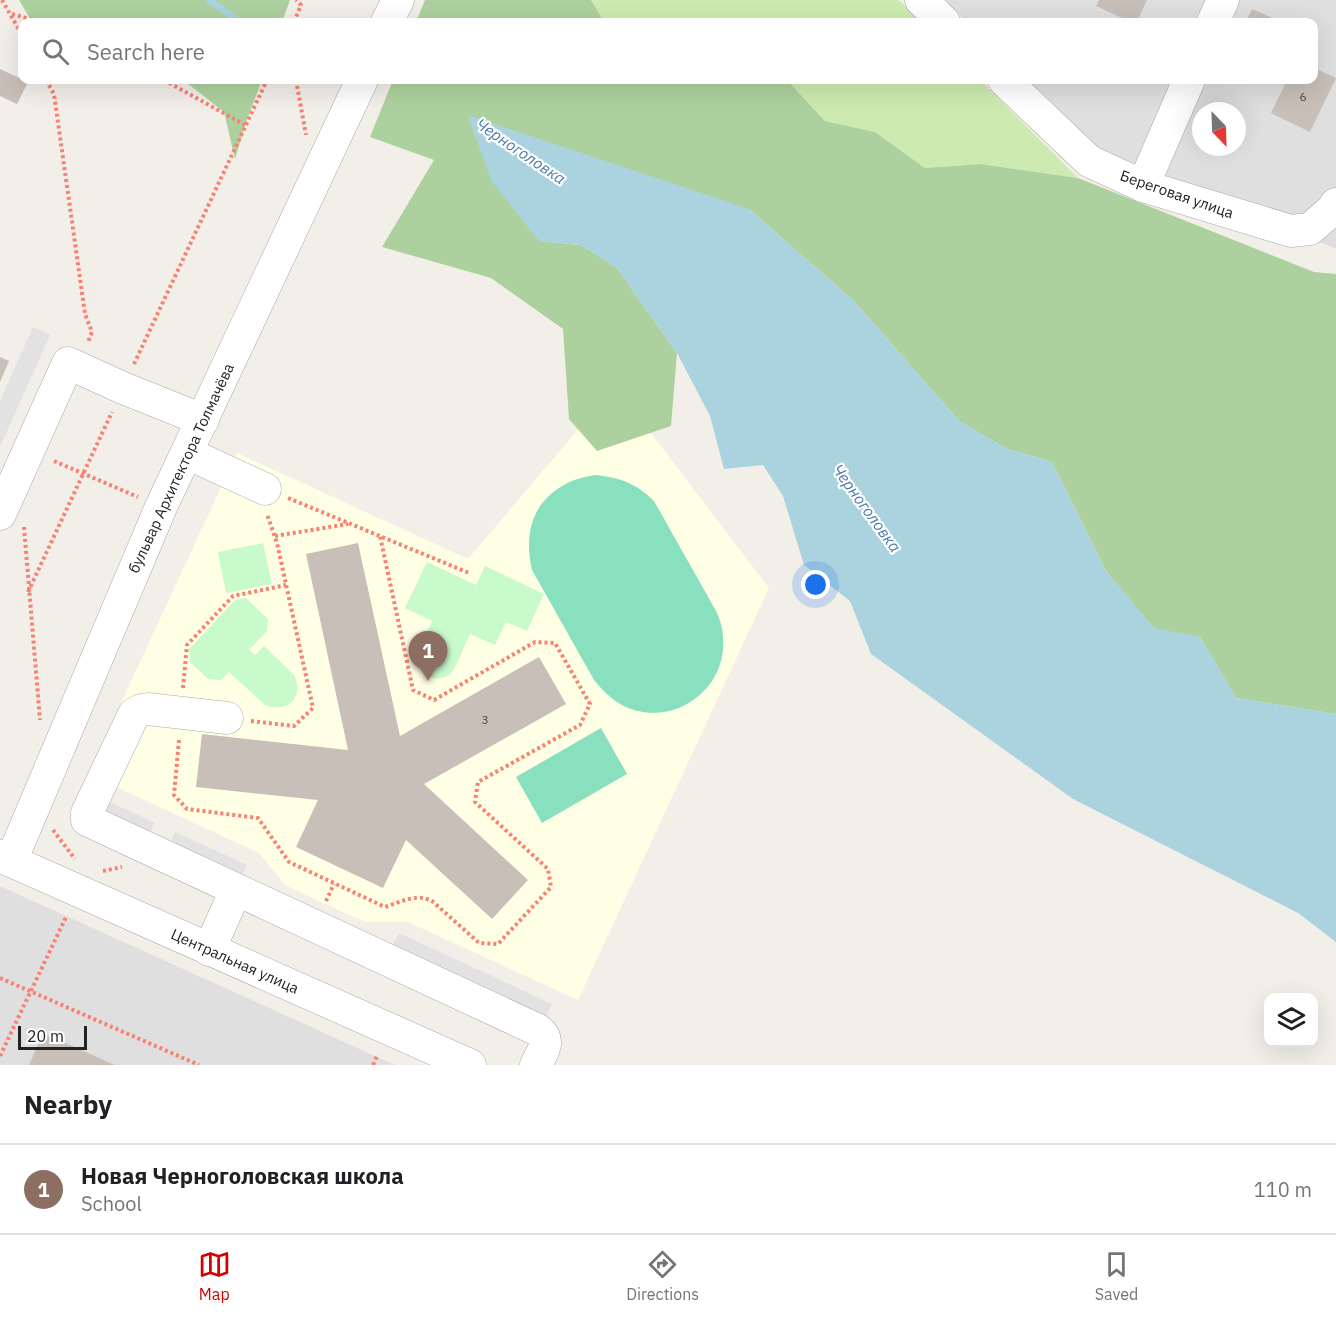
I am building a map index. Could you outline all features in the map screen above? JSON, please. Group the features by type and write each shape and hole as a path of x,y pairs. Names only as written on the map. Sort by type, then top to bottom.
{"street":[{"path":"389,18 398,0"},
{"path":"921,0 940,18"},
{"path":"1216,18 1223,0"},
{"name":"Береговая улица","path":"1008,84 1089,161 1143,186 1291,231 1310,229 1336,204"},
{"path":"1143,186 1187,84"},
{"name":"бульвар Архитектора Толмачёва","path":"5,858 161,507 359,86"},
{"path":"12,519 29,449 68,363 203,420"},
{"path":"187,453 261,487"},
{"path":"227,718 148,709 134,714 87,813 87,820 538,1030 546,1041 536,1065"},
{"name":"Центральная улица","path":"5,858 209,950 419,1055 470,1065"},
{"path":"209,950 236,890"}],"path":[{"path":"2,0 18,27"},
{"path":"296,0 301,5"},
{"path":"296,18 303,0"},
{"path":"11,13 27,18"},
{"path":"48,84 54,94 85,314 92,332 77,367"},
{"path":"171,84 245,125"},
{"path":"28,592 265,84"},
{"path":"29,449 161,507"},
{"path":"261,487 469,573"},
{"path":"227,718 294,726 313,708 275,536 261,487"},
{"path":"12,519 28,592 41,728"},
{"path":"275,536 349,524"},
{"path":"286,585 233,596 187,645 174,795 187,809 258,818 289,862 386,907 414,897 425,897 479,943 498,944 551,887 548,869 475,802 478,782 580,725 590,704 555,643 535,642 434,699 413,690 380,537"},
{"path":"50,826 79,864"},
{"path":"98,872 132,866"},
{"path":"325,904 334,884"},
{"path":"0,1056 68,913"},
{"path":"0,978 199,1065"}],"shaded area":[{"path":"944,0 1336,0 1336,249 1098,148 1031,84 1318,84 1318,18 963,18"},
{"path":"33,327 50,335 0,447 0,401"},
{"path":"615,386 769,588 578,1000 408,922 365,922 325,904 285,885 259,853 88,774 237,453 468,559"},
{"path":"99,797 155,823 147,839 92,813"},
{"path":"175,832 247,865 239,881 168,848"},
{"path":"0,886 395,1065 0,1065"},
{"path":"399,933 552,1004 545,1020 391,948"}],"green space":[{"path":"19,0 290,0 283,18 30,18"},
{"path":"425,0 591,0 602,18 418,18"},
{"path":"591,0 899,0 918,18 602,18"},
{"path":"188,84 260,84 235,159 224,112"},
{"path":"391,84 791,84 825,121 875,132 925,168 980,164 1078,178 1314,272 1336,274 1336,714 1236,698 1200,637 1154,629 1106,571 1052,462 1007,449 959,421 855,302 749,209 539,241 581,245 617,268 677,353 671,426 597,451 569,419 563,329 491,278 382,247 434,160 370,137"},
{"path":"791,84 984,84 1078,178 980,164 925,168 875,132 825,121"},
{"path":"595,475 628,482 654,501 720,621 723,634 722,654 711,683 701,694 674,710 659,713 635,710 622,705 604,691 594,680 532,570 530,533 537,511 553,492 564,485"},
{"path":"263,543 272,584 226,593 218,552"},
{"path":"427,562 476,585 485,566 544,594 527,631 506,622 495,645 470,634 450,674 437,678 424,674 418,668 416,660 432,621 405,608"},
{"path":"246,598 268,619 267,631 249,650 255,655 264,646 294,675 297,690 292,702 287,705 273,707 265,705 229,672 221,680 208,679 190,662 189,649 235,600"},
{"path":"601,728 627,774 542,823 516,777"}],"water":[{"path":"468,115 749,209 855,302 959,421 1007,449 1052,462 1106,571 1154,628 1200,637 1236,698 1336,714 1336,942 1298,913 1073,799 871,654 850,601 804,565 783,496 763,465 724,469 710,416 677,353 617,268 581,245 539,241 491,180"}],"building":[{"path":"1099,0 1147,0 1139,18 1122,18 1096,6"},
{"path":"1252,9 1273,18 1248,18"},
{"path":"0,69 18,77 18,84 27,84 17,104 0,96"},
{"path":"1318,70 1336,78 1310,132 1271,113 1285,84 1318,84"},
{"path":"0,357 9,361 0,382"},
{"path":"358,543 400,736 539,657 566,704 424,784 528,880 492,919 406,840 383,888 296,847 318,800 196,787 202,734 348,750 306,554"},
{"path":"43,1033 115,1065 29,1065"}],"waterway":[{"name":"Черноголовка","path":"209,0 234,18"}],"place":[{"name":"Новая Черноголовская школа","path":"428,681"}]}
